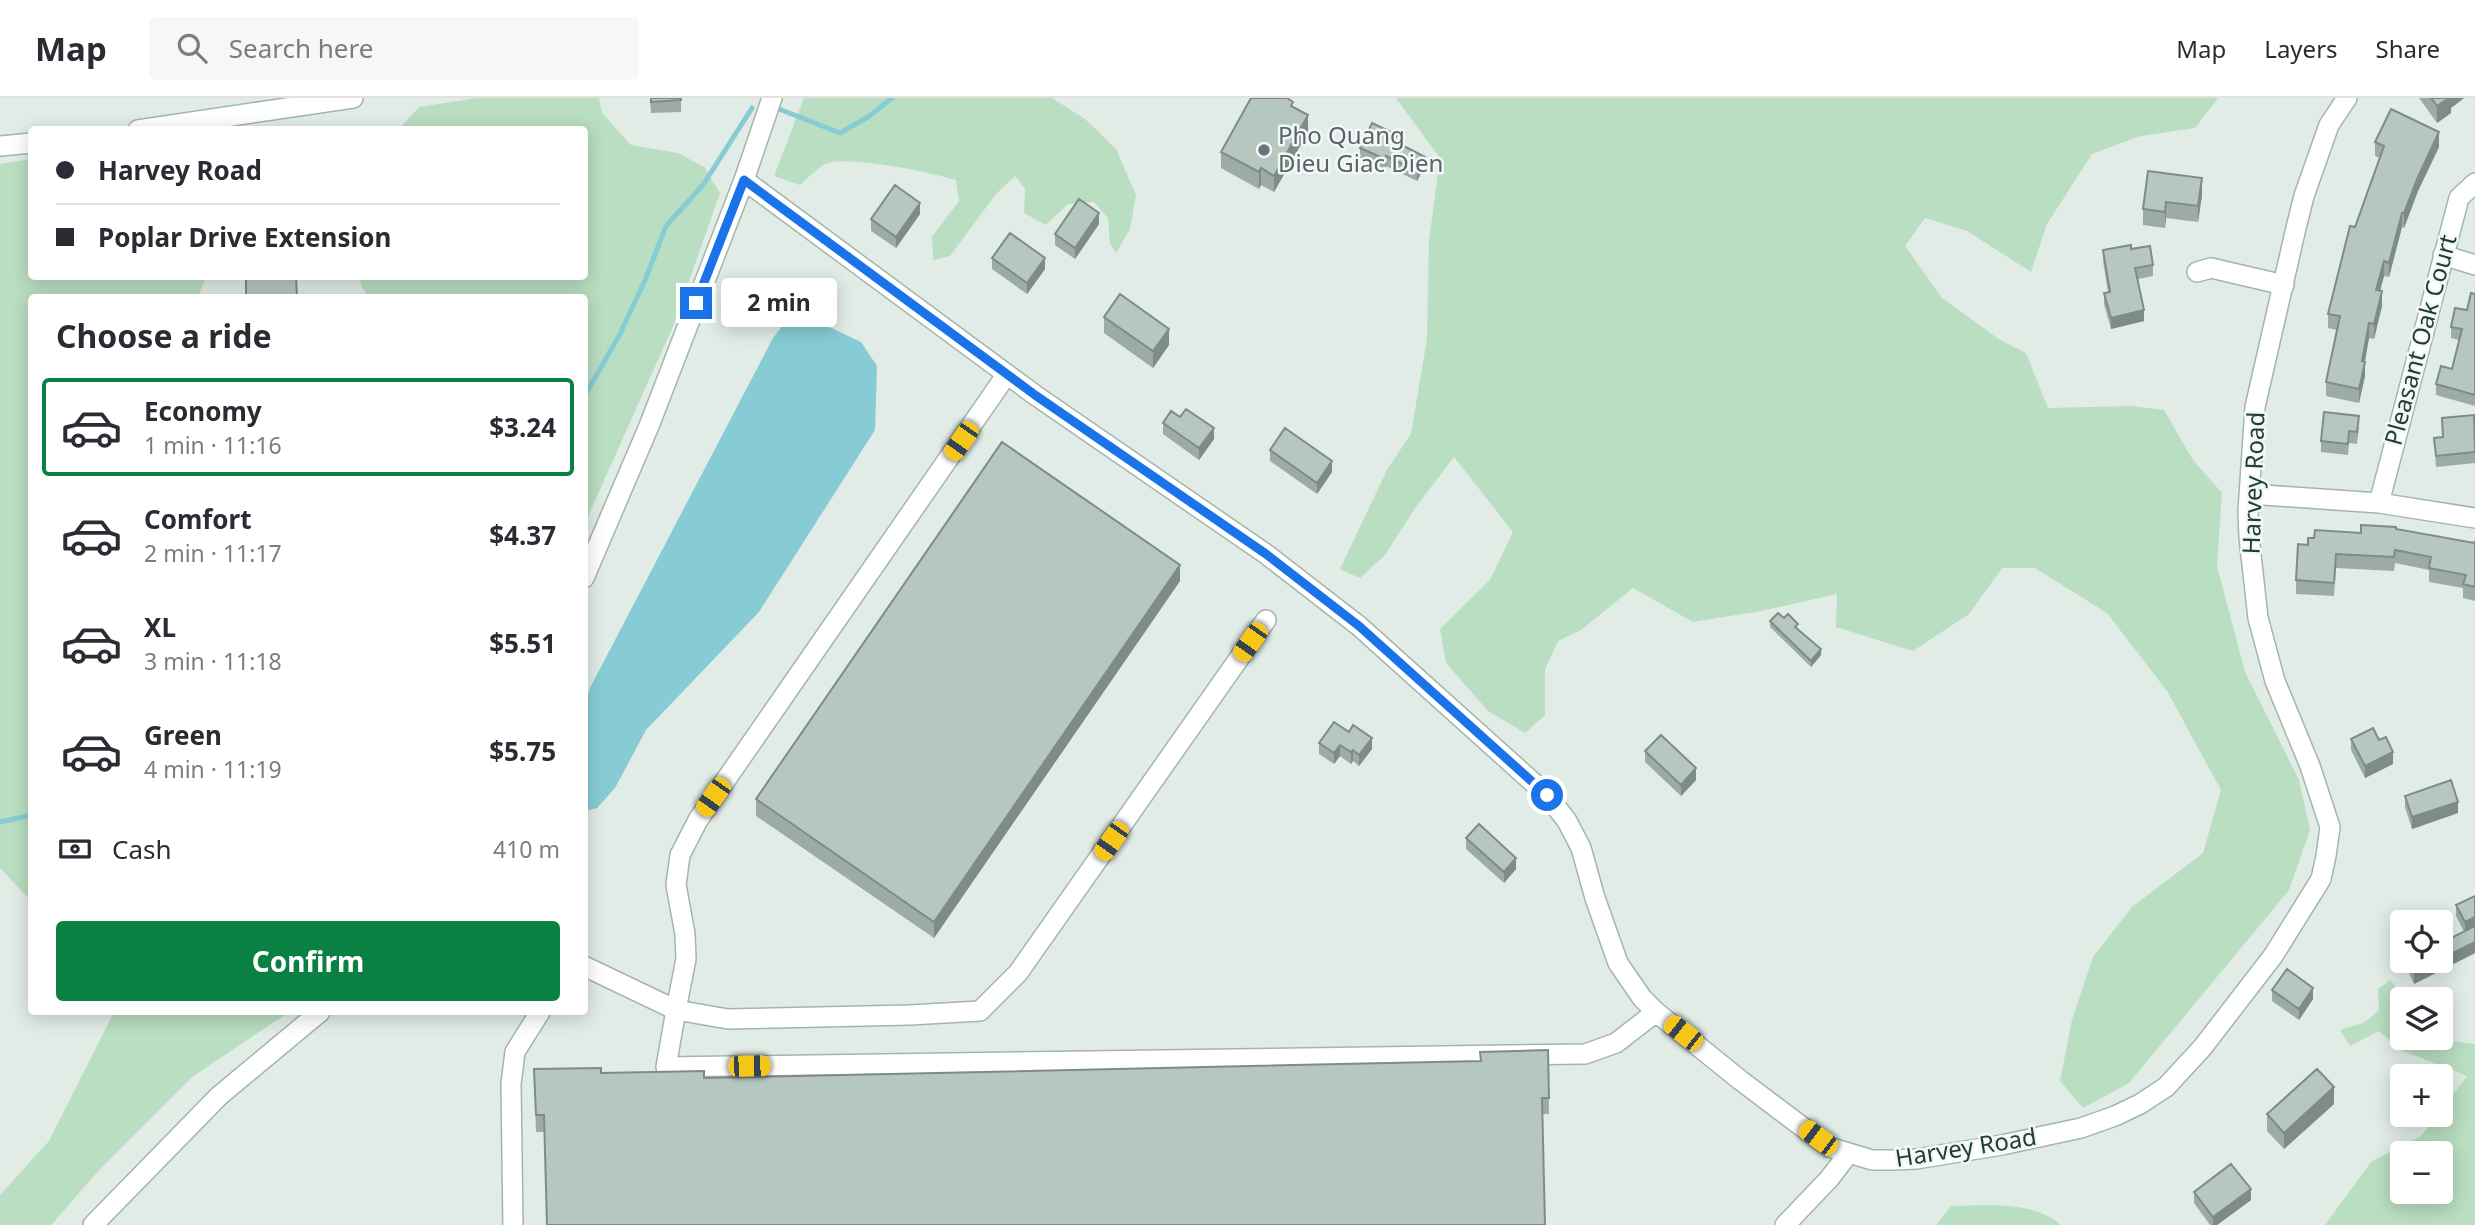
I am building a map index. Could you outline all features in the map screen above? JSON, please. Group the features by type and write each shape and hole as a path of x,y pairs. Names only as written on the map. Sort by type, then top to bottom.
{"street":[{"path":"165,126 353,98"},
{"path":"588,569 649,426 744,180 772,98"},
{"name":"Harvey Road","path":"744,180 1007,374 1303,582 1390,653 1547,795 1567,821 1581,848 1618,963 1642,998 1656,1012 1829,1147 1872,1160 1916,1159 2002,1145 2081,1128 2140,1104 2166,1087 2202,1048 2273,956 2321,878 2330,827 2264,645 2254,591 2249,537 2250,494 2255,407 2296,228 2329,125 2347,98"},
{"path":"0,146 28,143"},
{"name":"Pleasant Oak Court","path":"2379,503 2459,198 2475,183"},
{"path":"2444,254 2475,265"},
{"path":"2197,272 2211,268 2284,285"},
{"path":"1007,374 698,820 680,855 676,885 685,934 686,959 666,1067 1585,1054 1616,1043 1656,1012"},
{"path":"2250,494 2379,503 2475,518"},
{"path":"588,968 676,1010 728,1019 980,1011 1018,973 1266,620"},
{"path":"93,1225 219,1096 316,1015"},
{"path":"513,1225 511,1084 515,1052 538,1015"},
{"path":"1785,1225 1829,1179 1849,1153"}],"green space":[{"path":"477,98 599,98 602,113 631,145 678,153 704,167 720,193 674,324 588,516 588,294 366,294 360,280 588,280 588,126 402,126 419,107"},
{"path":"804,98 1052,98 1085,119 1116,149 1136,195 1130,229 1116,253 1110,244 1108,218 1094,202 1068,204 1046,225 1024,213 1025,189 1015,176 996,194 950,256 933,260 932,237 959,201 956,180 910,169 851,161 826,164 800,185 774,176"},
{"path":"1396,98 2218,98 2195,128 2140,136 2092,154 2047,224 2031,272 1967,231 1925,218 1905,246 1942,298 2000,340 2026,353 2048,408 2131,406 2164,410 2193,460 2222,493 2217,566 2245,672 2299,780 2310,830 2289,890 2129,1083 2083,1108 2060,1081 2072,1020 2093,957 2132,907 2203,853 2221,790 2167,691 2107,613 2035,568 2002,568 1969,614 1913,651 1836,627 1837,594 1761,611 1693,622 1633,588 1581,630 1558,641 1545,669 1545,715 1525,733 1488,711 1446,663 1440,629 1490,580 1513,532 1454,457 1415,508 1385,555 1360,578 1340,569 1388,468 1411,434 1427,339 1429,240 1440,158"},
{"path":"28,159 28,280 205,280 199,294 28,294 28,898 0,868 0,164"},
{"path":"2390,980 2397,987 2390,987 2390,1040 2379,1031 2350,1046 2340,1030 2363,1023 2379,1011 2378,989"},
{"path":"112,1015 285,1015 192,1077 101,1168 51,1225 0,1225 0,1195 49,1141"},
{"path":"2453,1041 2475,1044 2475,1225 2325,1225 2371,1162 2390,1152 2390,1204 2453,1204 2453,1141 2411,1141 2421,1136 2428,1127 2453,1127 2453,1095 2467,1076 2453,1070 2453,1064 2437,1064 2401,1050 2453,1050"},
{"path":"1994,1205 2023,1208 2037,1211 2061,1225 1936,1225 1951,1206"}],"water":[{"path":"802,314 861,342 877,366 875,430 759,612 646,730 615,788 597,808 588,810 588,694 591,686 773,338 786,321"}],"building":[{"path":"651,98 681,98 681,100 651,102"},
{"name":"Pho Quang Dieu Giac Dien","path":"1251,98 1287,98 1293,102 1291,106 1308,115 1274,176 1261,168 1259,172 1221,152"},
{"path":"2431,98 2449,98 2437,106"},
{"path":"2391,109 2439,132 2402,213 2389,263 2384,261 2376,290 2382,291 2374,324 2369,323 2359,389 2326,382 2340,316 2328,314 2350,226 2355,227 2384,146 2375,142"},
{"path":"1372,123 1397,135 1394,141 1425,157 1417,171 1386,156 1385,159 1360,148"},
{"path":"2148,171 2202,178 2198,206 2166,202 2165,212 2143,209"},
{"path":"895,185 920,203 896,237 871,219"},
{"path":"1079,199 1099,213 1075,248 1055,234"},
{"path":"1010,233 1045,258 1027,283 992,258"},
{"path":"2131,245 2131,249 2150,246 2153,265 2135,268 2144,310 2111,318 2104,293 2110,292 2103,250"},
{"path":"246,280 296,280 297,294 246,294"},
{"path":"2471,293 2475,294 2475,395 2436,384 2441,366 2452,369 2462,329 2451,327 2455,308 2467,310"},
{"path":"1120,294 1169,329 1153,351 1104,317"},
{"path":"1186,409 1214,428 1199,448 1163,423 1171,411 1180,417"},
{"path":"2324,412 2359,416 2357,432 2349,431 2348,444 2321,441"},
{"path":"2474,415 2475,452 2436,456 2434,438 2443,437 2442,418"},
{"path":"1285,428 1332,461 1317,483 1270,450"},
{"path":"1002,442 1180,565 934,922 756,799"},
{"path":"2361,525 2396,527 2474,543 2475,541 2475,587 2463,584 2466,575 2429,568 2431,557 2395,550 2394,557 2336,554 2334,583 2296,580 2298,544 2308,545 2308,538 2314,538 2315,530 2361,533"},
{"path":"1778,613 1784,618 1788,614 1798,624 1795,627 1821,649 1811,661 1770,621"},
{"path":"1334,722 1349,732 1353,725 1372,738 1359,755 1340,745 1334,753 1319,743"},
{"path":"2373,728 2379,740 2386,737 2393,752 2365,766 2351,739"},
{"path":"1661,735 1696,768 1681,785 1645,751"},
{"path":"2451,780 2458,802 2412,817 2405,796"},
{"path":"1479,824 1516,858 1504,872 1466,838"},
{"path":"2475,896 2475,917 2465,922 2456,905"},
{"path":"2475,926 2475,942 2453,953 2453,937"},
{"path":"2287,969 2313,988 2299,1009 2272,990"},
{"path":"1548,1050 1549,1098 1542,1098 1545,1225 547,1225 544,1115 536,1115 534,1069 601,1068 601,1073 704,1071 704,1078 1481,1061 1480,1052"},
{"path":"2317,1069 2334,1087 2284,1133 2267,1114"},
{"path":"2231,1164 2251,1189 2213,1217 2194,1192"}],"waterway":[{"path":"779,109 840,133 868,117 892,98"},
{"path":"588,390 620,334 666,226 703,185 752,108"},
{"path":"0,822 28,816"}],"place":[{"name":"Pho Quang Dieu Giac Dien","path":"1264,150"}],"route":[{"path":"696,303 744,180 1035,395 1266,554 1359,626 1547,795"}]}
